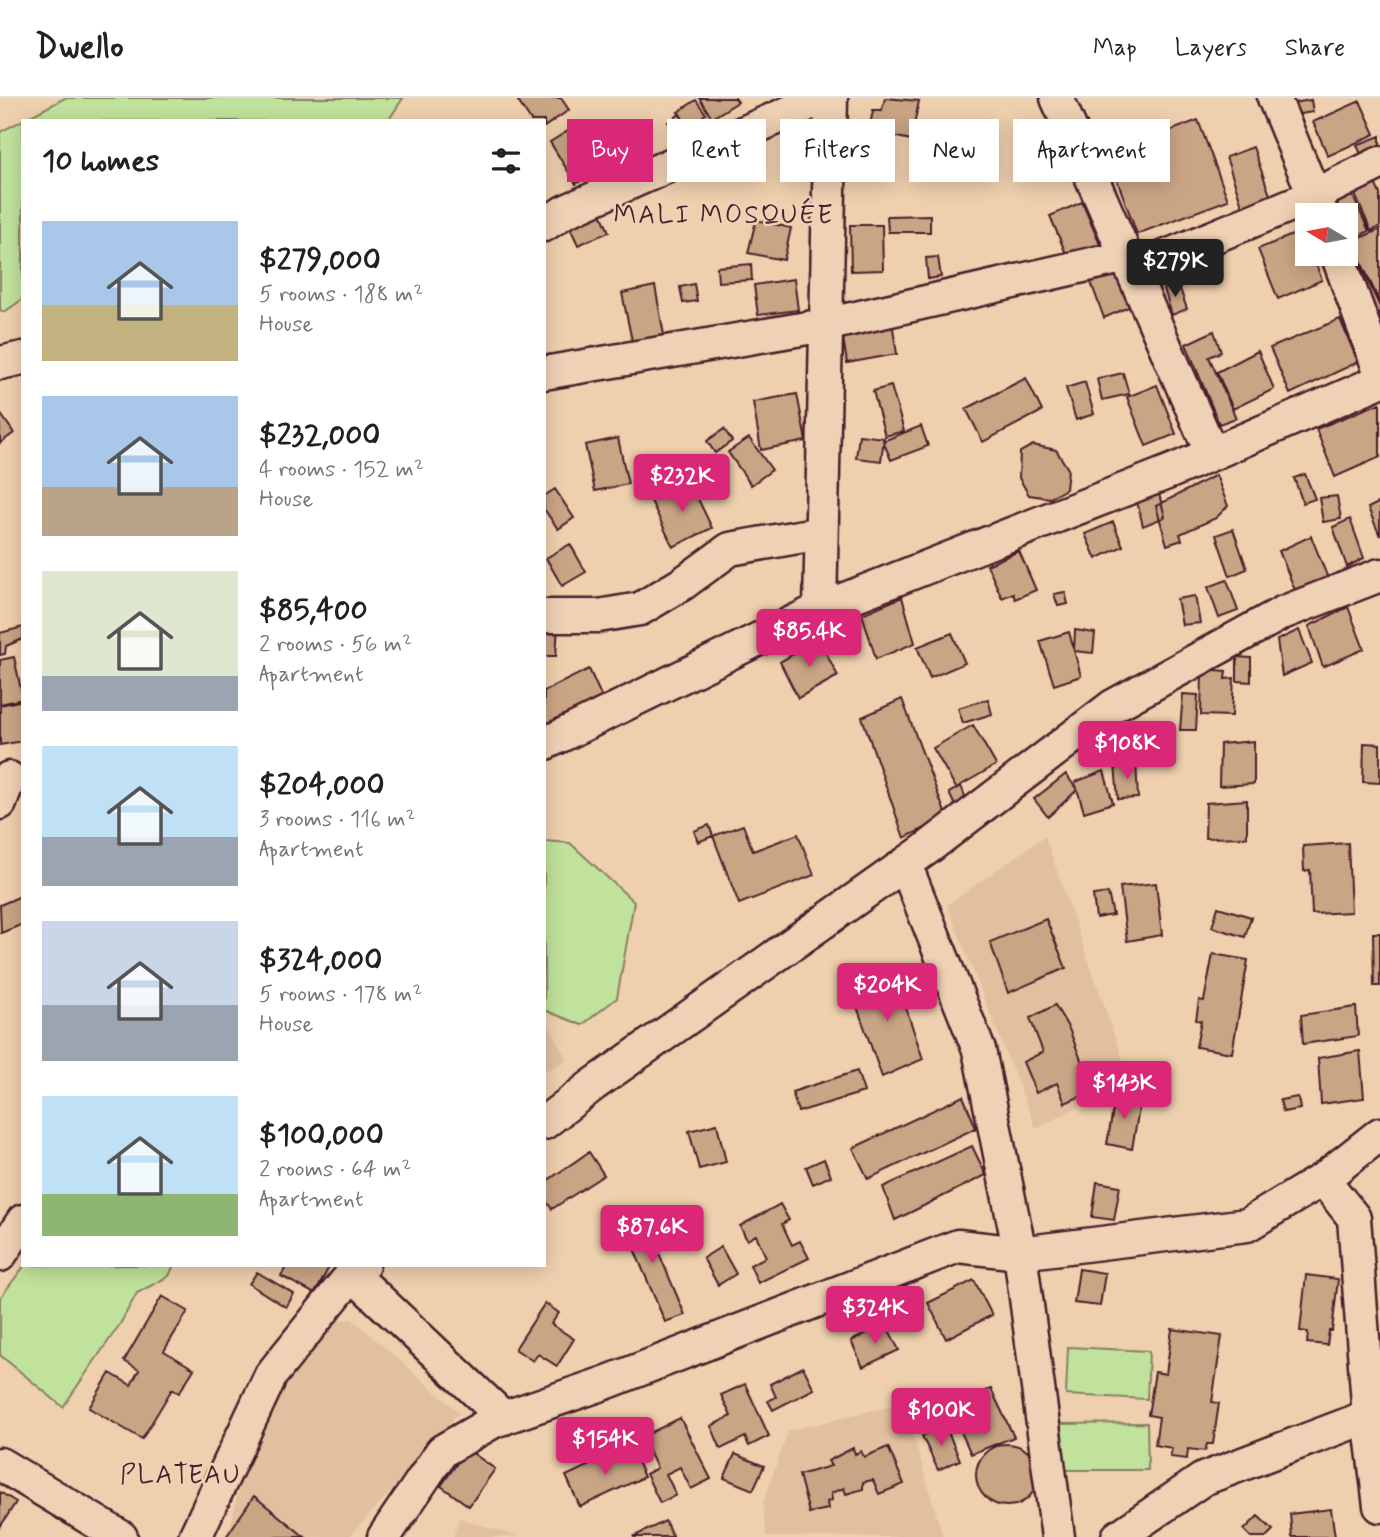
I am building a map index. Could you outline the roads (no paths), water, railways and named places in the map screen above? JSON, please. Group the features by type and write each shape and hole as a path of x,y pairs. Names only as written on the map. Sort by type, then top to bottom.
{"street":[{"path":"546,224 564,212 822,98"},
{"path":"820,608 831,98"},
{"path":"1057,98 1212,454"},
{"path":"1274,98 1318,203"},
{"path":"1322,203 1380,163"},
{"path":"546,373 825,325 1130,263 1295,212"},
{"path":"1341,266 1380,371"},
{"path":"0,363 21,358"},
{"path":"546,743 820,608 1212,454 1380,381"},
{"path":"546,616 598,616 640,609 682,584 730,550 821,533"},
{"path":"546,1121 593,1085 905,864 1114,706 1282,613 1380,575"},
{"path":"905,864 979,1050 1020,1253 1058,1537"},
{"path":"384,1537 442,1451 494,1421 605,1383 958,1246 1020,1253 1247,1225 1323,1179 1380,1134"},
{"path":"1323,1179 1354,1218 1375,1414 1380,1506"},
{"path":"0,1255 21,1224"},
{"path":"195,1537 271,1375 358,1270 503,1418"},
{"path":"1118,1537 1203,1479 1375,1414"},
{"path":"0,1464 121,1537"}],"district":[{"name":"MALI MOSQUÉE","path":"724,216"},
{"name":"PLATEAU","path":"181,1476"}]}
